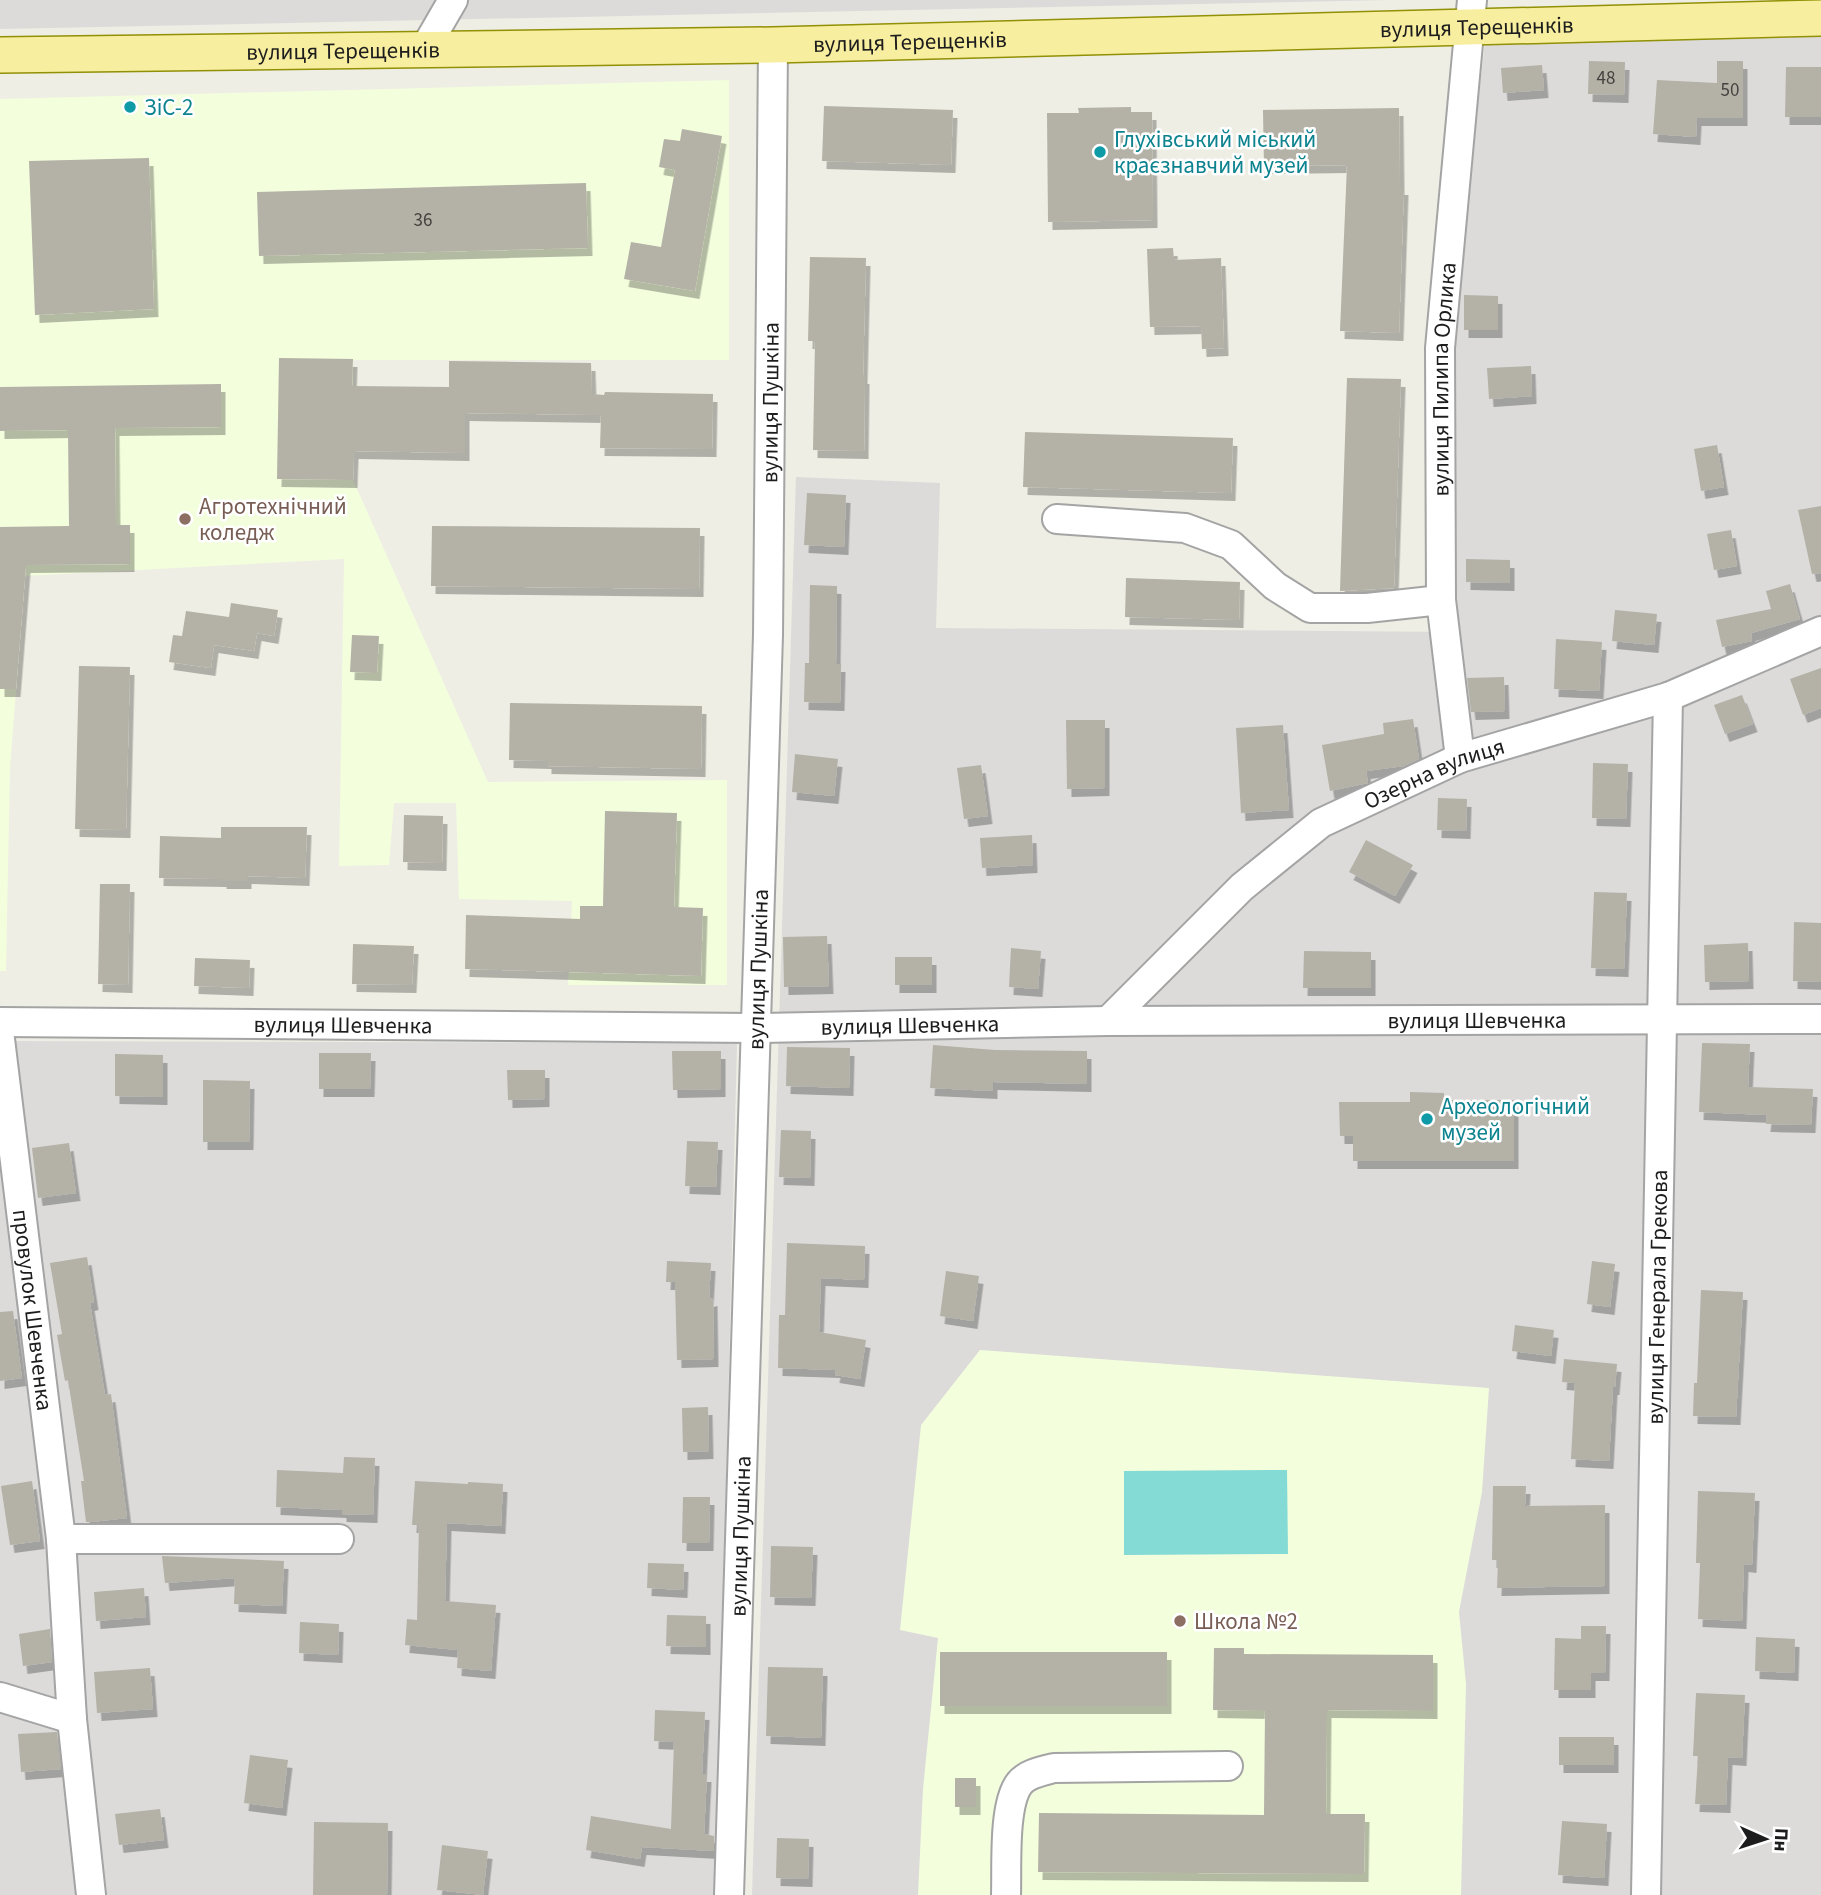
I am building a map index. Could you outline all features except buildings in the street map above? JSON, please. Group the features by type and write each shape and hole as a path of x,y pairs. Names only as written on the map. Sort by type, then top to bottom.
{"main road":[{"name":"вулиця Терещенків","path":"0,55 773,45 1471,13 1821,18"}],"street":[{"path":"424,50 453,0"},
{"name":"вулиця Пилипа Орлика","path":"1460,758 1441,600 1440,348 1471,13"},
{"name":"вулиця Пушкіна","path":"729,1895 768,635 773,45"},
{"path":"1057,519 1185,528 1208,536 1231,545 1275,586 1310,608 1367,608 1441,600"},
{"name":"Озерна вулиця","path":"1108,1021 1242,887 1321,823 1460,758 1668,697 1821,631"},
{"name":"вулиця Генерала Грекова","path":"1646,1895 1668,697"},
{"name":"вулиця Шевченка","path":"0,1022 756,1027 1108,1021 1821,1019"},
{"name":"провулок Шевченка","path":"0,1039 61,1539 72,1718 91,1895"},
{"path":"61,1539 339,1539"},
{"path":"0,1697 72,1718"},
{"path":"1006,1895 1009,1805 1019,1783 1037,1773 1054,1768 1228,1766"}],"shaded area":[{"path":"0,0 1389,0 0,29"},
{"path":"1821,36 1821,1895 752,1895 796,477 940,483 936,628 1454,632 1450,337 1485,43"},
{"name":"Агротехнічний коледж","path":"729,80 729,360 353,360 353,480 488,782 727,780 727,985 568,985 572,901 459,899 456,803 394,803 389,865 339,866 344,559 25,576 10,768 6,971 0,971 0,99"},
{"path":"0,1041 737,1043 716,1895 0,1895"},
{"name":"Школа №2","path":"980,1350 1489,1388 1482,1492 1459,1612 1466,1684 1461,1895 918,1895 923,1789 938,1638 900,1630 921,1425"},
{"path":"1287,1470 1288,1554 1124,1555 1124,1471"}],"place":[{"name":"ЗіС-2","path":"130,107"},
{"name":"Глухівський міський краєзнавчий музей","path":"1100,152"},
{"name":"Агротехнічний коледж","path":"185,519"},
{"name":"Археологічний музей","path":"1427,1119"},
{"name":"Школа №2","path":"1180,1621"}]}
